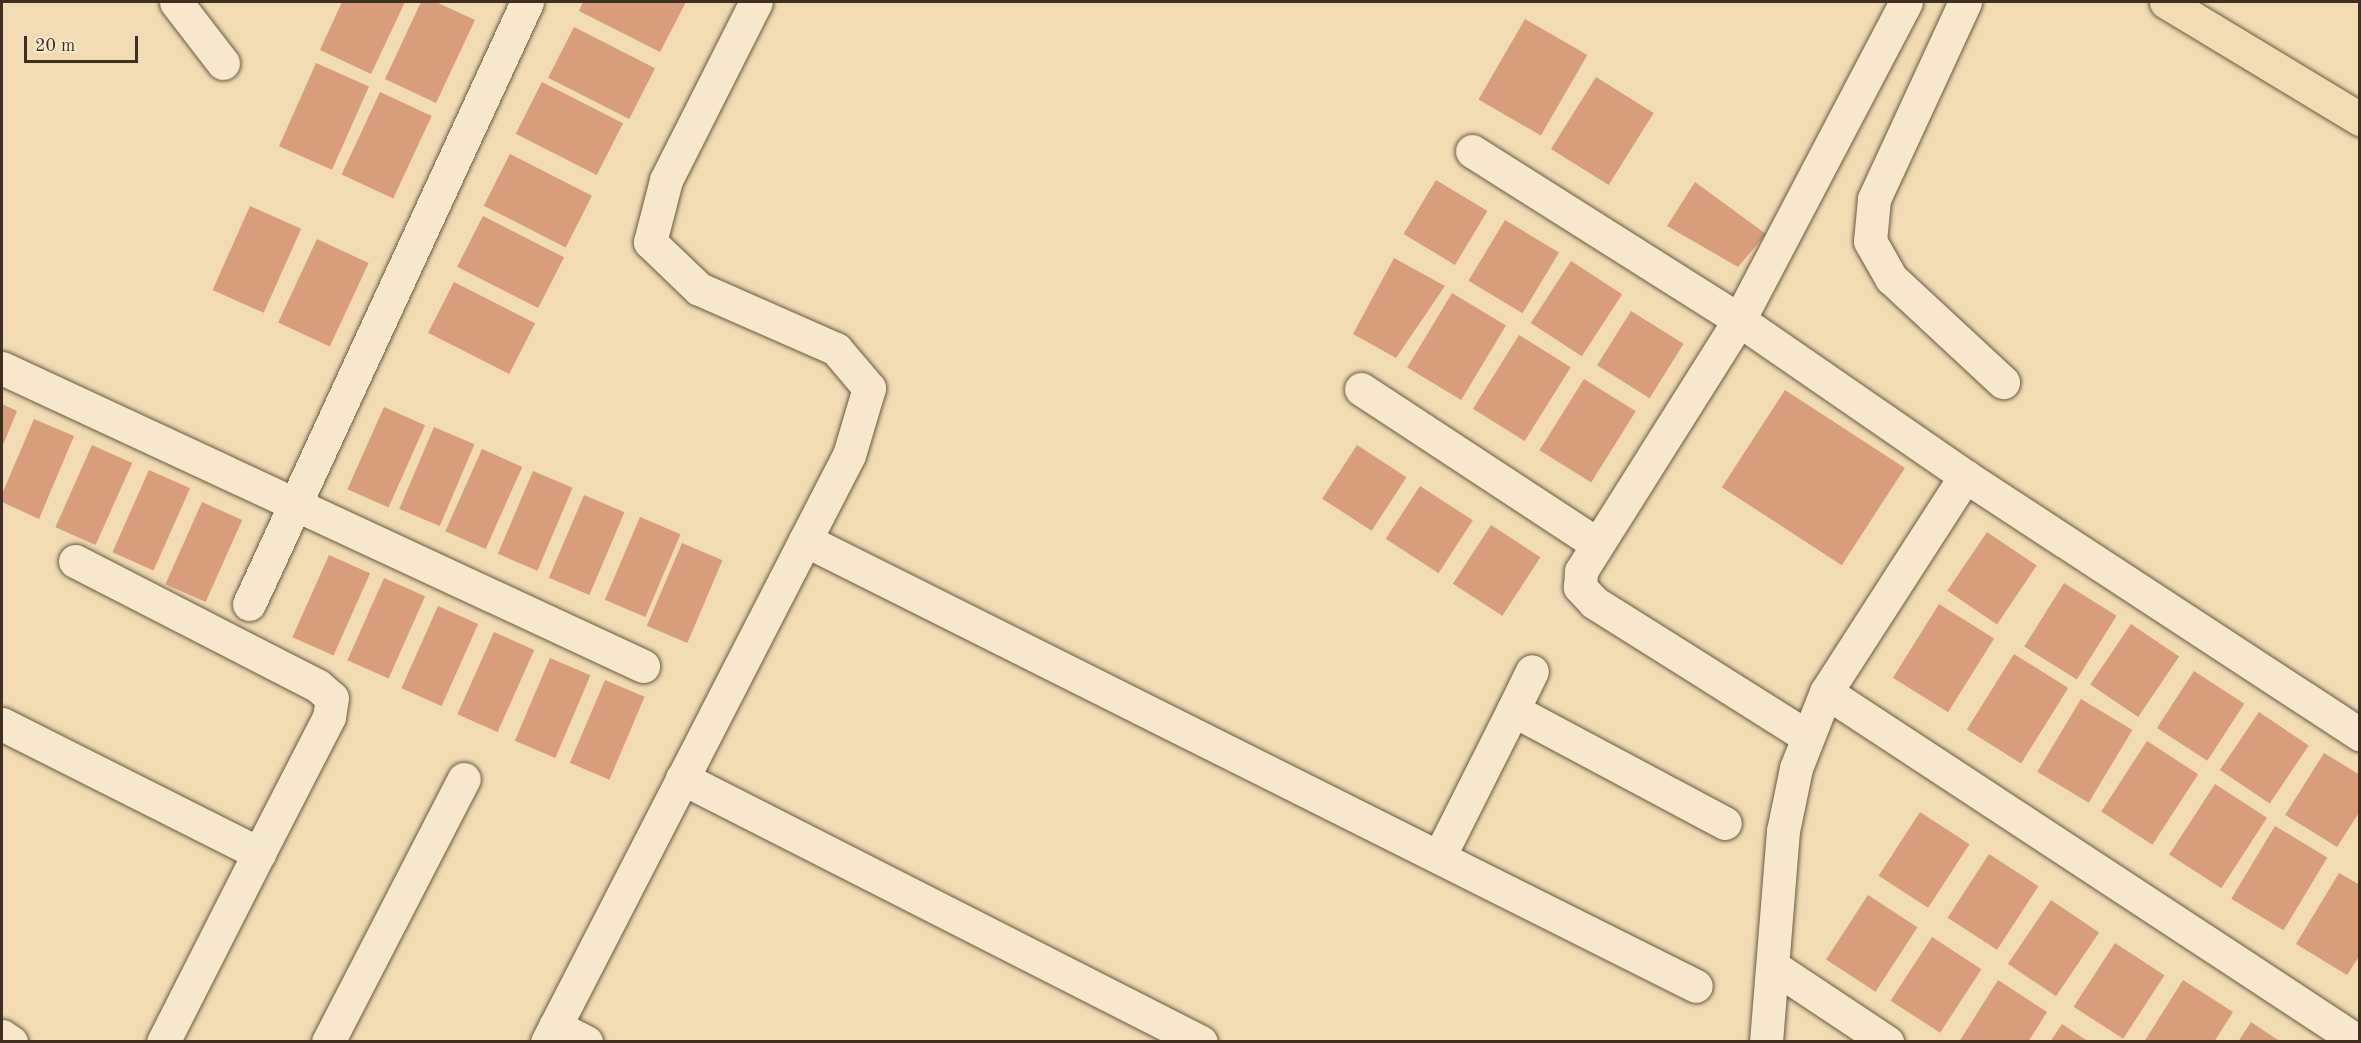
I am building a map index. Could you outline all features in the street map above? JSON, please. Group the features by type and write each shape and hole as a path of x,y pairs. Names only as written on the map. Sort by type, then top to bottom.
{"main road":[{"path":"2166,2 2360,119"}],"street":[{"path":"176,2 223,63"},
{"path":"586,1041 551,1034 849,455 869,388 836,349 699,289 650,243 666,180 756,2"},
{"path":"1808,737 1594,602 1580,587 1581,571 1739,320 1906,2"},
{"path":"1965,2 1874,199 1870,241 1891,278 2003,382"},
{"path":"249,604 518,4"},
{"path":"1472,152 1739,320 1965,476 2360,734"},
{"path":"2,368 643,666"},
{"path":"1361,389 1597,544"},
{"path":"1766,1041 1774,967 1783,831 1796,768 1826,692 1965,476"},
{"path":"805,540 1696,986"},
{"path":"75,561 318,686 332,698 329,717 163,1041"},
{"path":"1439,857 1532,671"},
{"path":"1826,692 2359,1041"},
{"path":"1513,710 1725,823"},
{"path":"2,724 259,853"},
{"path":"682,778 1201,1041"},
{"path":"328,1041 464,779"},
{"path":"1774,967 1887,1041"},
{"path":"2,1036 11,1041"}],"building":[{"path":"342,2 405,2 371,74 320,50"},
{"path":"421,2 436,2 475,20 436,103 385,79"},
{"path":"583,2 686,2 660,52 579,11"},
{"path":"1525,19 1587,55 1541,136 1478,100"},
{"path":"574,27 655,68 629,119 548,78"},
{"path":"316,63 369,87 332,170 279,146"},
{"path":"1596,77 1654,113 1609,185 1551,149"},
{"path":"542,82 623,123 597,175 516,134"},
{"path":"380,92 432,116 393,199 342,174"},
{"path":"510,154 592,196 566,247 484,206"},
{"path":"1436,180 1487,211 1455,265 1404,234"},
{"path":"1695,182 1766,234 1738,267 1667,226"},
{"path":"250,206 301,229 264,313 213,290"},
{"path":"483,216 564,257 538,308 457,267"},
{"path":"1505,220 1559,252 1522,313 1468,281"},
{"path":"317,239 369,263 330,346 278,322"},
{"path":"1394,258 1445,286 1396,358 1353,334"},
{"path":"1571,261 1622,294 1582,356 1531,323"},
{"path":"454,282 535,323 509,374 428,333"},
{"path":"1452,293 1506,325 1461,400 1407,368"},
{"path":"1631,311 1684,344 1650,398 1597,365"},
{"path":"1519,335 1571,367 1525,441 1473,409"},
{"path":"1584,379 1636,411 1591,483 1539,450"},
{"path":"1785,390 1905,468 1842,565 1722,487"},
{"path":"2,404 17,411 2,447"},
{"path":"384,407 425,425 389,508 347,489"},
{"path":"34,419 74,436 39,519 2,502 2,494"},
{"path":"434,427 475,444 440,526 399,509"},
{"path":"92,445 132,463 96,545 55,527"},
{"path":"1357,445 1406,477 1372,531 1322,499"},
{"path":"482,449 522,467 486,549 445,531"},
{"path":"149,470 190,488 154,571 112,552"},
{"path":"533,471 573,488 537,571 498,554"},
{"path":"1420,486 1473,520 1439,573 1386,539"},
{"path":"584,495 625,512 589,595 549,578"},
{"path":"202,502 242,520 206,602 165,584"},
{"path":"640,517 681,534 645,617 605,600"},
{"path":"1491,525 1540,557 1502,616 1453,584"},
{"path":"1987,532 2037,566 1997,624 1947,591"},
{"path":"682,543 723,560 687,643 647,626"},
{"path":"329,555 370,573 334,656 292,637"},
{"path":"384,578 425,596 389,679 347,660"},
{"path":"2064,583 2117,616 2077,679 2024,647"},
{"path":"1939,604 1994,638 1948,712 1893,678"},
{"path":"438,606 478,624 442,706 401,688"},
{"path":"2131,624 2179,656 2138,717 2090,685"},
{"path":"494,632 534,650 498,732 457,714"},
{"path":"2014,654 2068,688 2021,763 1967,729"},
{"path":"550,658 591,675 555,758 515,741"},
{"path":"2194,671 2244,704 2207,761 2157,728"},
{"path":"605,680 645,697 609,780 570,763"},
{"path":"2081,699 2132,730 2089,803 2037,772"},
{"path":"2259,712 2309,746 2270,804 2220,770"},
{"path":"2147,741 2198,774 2152,845 2101,811"},
{"path":"2324,753 2360,775 2360,811 2337,847 2285,815"},
{"path":"2215,784 2267,818 2221,888 2169,854"},
{"path":"1920,812 1969,844 1928,908 1879,876"},
{"path":"2275,826 2327,857 2284,930 2231,899"},
{"path":"1989,854 2038,886 1997,950 1948,918"},
{"path":"2339,873 2360,885 2360,955 2347,975 2296,944"},
{"path":"1868,895 1917,927 1876,992 1826,960"},
{"path":"2051,900 2099,932 2056,996 2008,964"},
{"path":"1932,937 1981,969 1940,1033 1891,1001"},
{"path":"2115,943 2164,975 2123,1039 2074,1007"},
{"path":"1998,980 2047,1012 2028,1042 1959,1042"},
{"path":"2183,980 2233,1012 2214,1042 2144,1042"},
{"path":"2251,1022 2281,1042 2238,1042"},
{"path":"2062,1024 2089,1042 2050,1042"}]}
